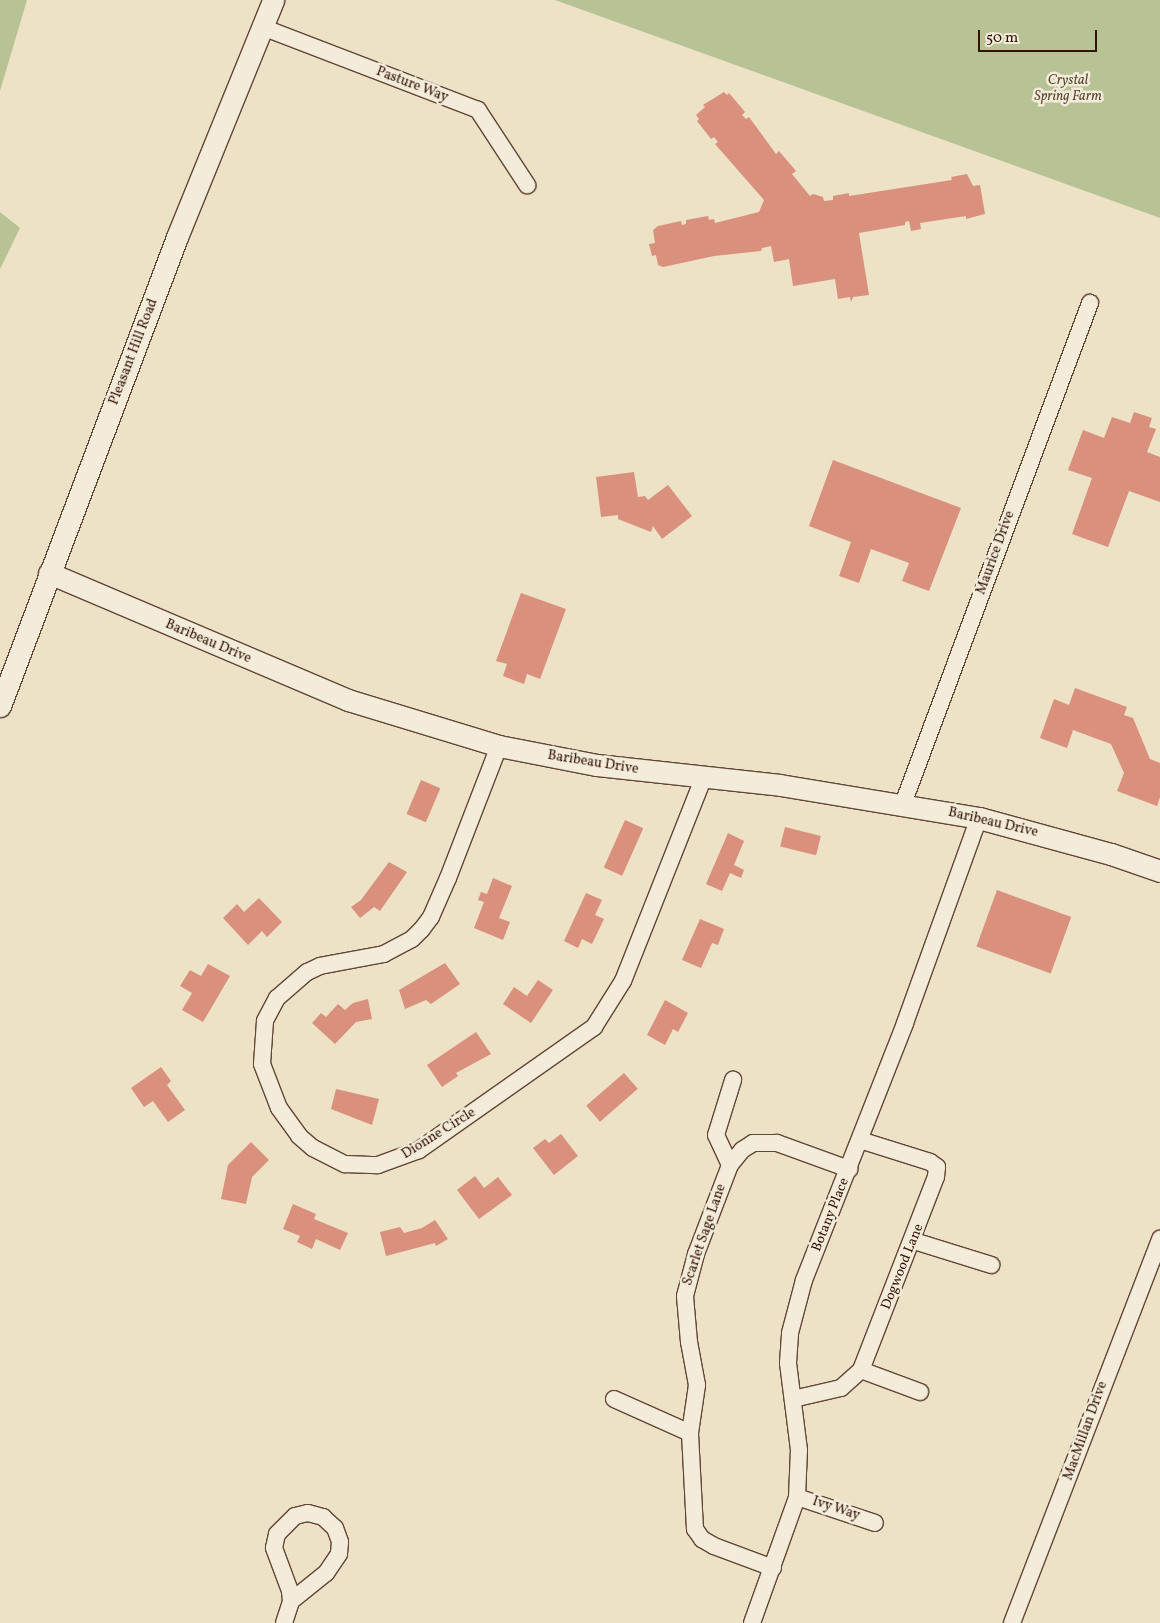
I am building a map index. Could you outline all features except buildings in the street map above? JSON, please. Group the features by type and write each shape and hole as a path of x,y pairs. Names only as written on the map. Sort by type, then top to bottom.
{"street":[{"name":"Pleasant Hill Road","path":"0,706 178,237 273,0"},
{"name":"Pasture Way","path":"262,27 478,110 527,185"},
{"name":"Maurice Drive","path":"903,804 1090,303"},
{"name":"Baribeau Drive","path":"49,573 348,700 499,746 597,765 704,776 903,804 980,818 1102,851 1160,871"},
{"name":"Dionne Circle","path":"499,746 448,878 431,917 422,928 412,939 384,954 320,966 307,972 277,998 265,1021 262,1064 279,1108 299,1136 313,1148 345,1164 378,1166 419,1150 594,1027 623,982 704,776"},
{"name":"Botany Place","path":"752,1623 797,1497 799,1450 788,1363 790,1333 804,1280 849,1169 956,889 980,818"},
{"path":"730,1166 716,1135 733,1080"},
{"name":"Dogwood Lane","path":"793,1399 841,1388 861,1370 914,1241 937,1167 860,1140"},
{"name":"Scarlet Sage Lane","path":"773,1568 714,1546 702,1539 695,1529 690,1433 697,1385 689,1342 685,1296 696,1254 730,1166 742,1150 753,1143 777,1143 849,1169"},
{"name":"MacMillan Drive","path":"1012,1623 1160,1239"},
{"path":"914,1241 991,1265"},
{"path":"861,1370 920,1392"},
{"path":"614,1399 690,1433"},
{"name":"Ivy Way","path":"797,1497 875,1522"},
{"path":"284,1623 291,1601 326,1573 339,1554 340,1542 335,1528 323,1517 308,1514 294,1516 277,1534 274,1548 291,1601"}],"green space":[{"path":"0,0 27,0 0,91"},
{"name":"Crystal Spring Farm","path":"555,0 1160,0 1160,218"},
{"path":"0,212 20,228 0,269"}]}
